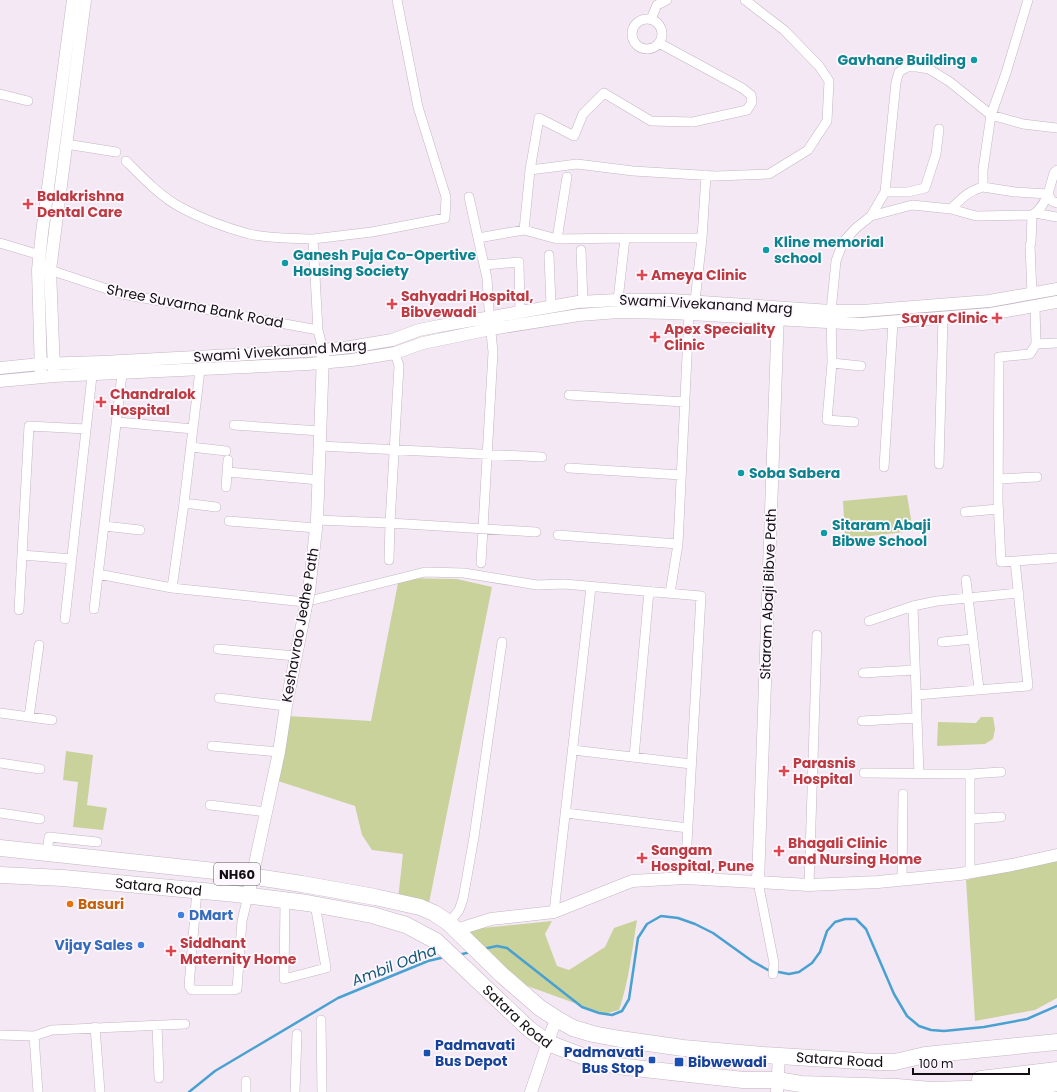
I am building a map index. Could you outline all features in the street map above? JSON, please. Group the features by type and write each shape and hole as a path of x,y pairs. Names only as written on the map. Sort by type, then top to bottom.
{"highway":[{"name":"Satara Road","path":"0,848 156,864 252,876 302,884 420,907 434,913 456,930 487,962 529,999 557,1019 573,1028 593,1034 649,1044 683,1048 875,1062 895,1062 925,1055 1057,1042"},
{"name":"Satara Road","path":"0,875 63,878 197,890 315,904 372,915 406,925 436,942 469,971 529,1029 548,1043 592,1060 617,1066 743,1080 777,1086 801,1084 830,1089 897,1087 931,1090 1036,1087 1057,1083"},
{"path":"895,1062 927,1065 1057,1049"},
{"path":"897,1087 1057,1070"}],"main road":[{"path":"42,377 40,364 38,270 73,0"},
{"path":"54,376 50,270 85,0"},
{"name":"Swami Vivekanand Marg","path":"0,368 53,363 117,362 323,350 350,347 392,340 419,330 551,306 584,302 618,300 695,301 831,311 862,311 892,310 988,301 1057,289"},
{"name":"Swami Vivekanand Marg","path":"0,381 54,376 92,376 323,363 352,360 395,353 490,318 619,312 689,314 862,324 990,314 1057,302"},
{"name":"Sitaram Abaji Bibve Path","path":"758,882 778,307"},
{"name":"Keshavrao Jedhe Path","path":"248,896 280,752 286,706 309,591 317,524 323,350"},
{"path":"456,930 492,919 554,912 632,882 685,878 809,885 878,882 970,872 1057,855"},
{"path":"535,1091 548,1043 557,1019"},
{"path":"777,1086 779,1056"}],"street":[{"path":"126,161 150,184 179,207 249,234 278,238 313,239 372,232 445,218 446,197 418,107 397,0"},
{"path":"651,19 657,5 667,0"},
{"path":"530,170 577,164 633,171 706,175 769,174 808,150 827,122 829,81 819,66 784,30 745,0"},
{"path":"983,187 983,170 992,115 1028,0"},
{"path":"646,19 651,19 655,21 661,29 662,34 659,43 656,46 647,49 638,45 633,38 632,32 636,23 646,19"},
{"path":"524,230 530,170 539,118 574,136 583,114 604,93 651,121 693,122 747,110 752,102 751,95 742,88 659,43"},
{"path":"854,422 827,420 832,364 831,311 836,260 843,242 856,228 871,216 885,192 896,82 899,72 907,67 918,67 929,70 945,79 992,115 1022,124 1057,128"},
{"path":"0,94 28,101"},
{"path":"885,192 908,192 925,188 936,154 939,129"},
{"path":"66,144 116,152"},
{"path":"1032,294 1030,244 1034,214 1043,205 1054,173 1057,170"},
{"path":"695,301 702,238 706,175"},
{"path":"557,239 567,177"},
{"path":"951,209 972,190 983,187 1015,192 1048,194"},
{"path":"1048,194 1052,201 1057,203"},
{"path":"469,197 487,278 493,352 481,563"},
{"path":"871,216 912,205 951,209 976,216 1034,214 1057,217"},
{"path":"478,238 524,230 557,239 702,238"},
{"path":"618,300 625,238"},
{"path":"313,239 318,330 323,350"},
{"path":"0,243 40,256"},
{"path":"581,250 584,302"},
{"path":"549,255 551,306"},
{"path":"484,265 519,262 520,312"},
{"name":"Shree Suvarna Bank Road","path":"50,270 122,294 318,330"},
{"path":"1035,307 1036,344 1030,354 998,357 998,509 1002,562 1057,558"},
{"path":"670,593 678,544 689,314"},
{"path":"939,464 943,318"},
{"path":"884,467 893,322"},
{"path":"1036,344 1057,343"},
{"path":"389,560 399,366 395,353"},
{"path":"832,364 861,366"},
{"path":"172,588 200,370"},
{"path":"94,609 122,374"},
{"path":"65,619 92,376"},
{"path":"569,395 685,402"},
{"path":"116,422 193,429"},
{"path":"234,425 320,431"},
{"path":"19,610 30,426 86,430"},
{"path":"320,446 542,457"},
{"path":"191,447 226,451"},
{"path":"226,487 228,460"},
{"path":"569,468 681,475"},
{"path":"228,472 319,480"},
{"path":"998,479 1037,477"},
{"path":"184,503 216,507"},
{"path":"965,512 998,509"},
{"path":"230,521 317,524 390,522 536,532"},
{"path":"104,526 140,530"},
{"path":"558,536 678,544"},
{"path":"22,555 72,559"},
{"path":"916,695 1028,686 1015,561"},
{"path":"98,574 172,588 305,602 426,572 464,573 537,585 564,584 701,596 685,878"},
{"path":"966,580 979,689"},
{"path":"554,912 591,587"},
{"path":"634,757 649,591"},
{"path":"869,621 913,606 937,601 1019,593"},
{"path":"913,606 919,774"},
{"path":"809,885 816,635"},
{"path":"942,642 973,639"},
{"path":"456,930 474,837 502,642"},
{"path":"29,717 38,645"},
{"path":"218,649 296,656"},
{"path":"863,673 915,670"},
{"path":"219,698 286,706"},
{"path":"0,713 52,720"},
{"path":"862,721 917,718"},
{"path":"212,746 280,752"},
{"path":"573,750 692,764"},
{"path":"0,763 40,769"},
{"path":"864,773 970,774 1001,772"},
{"path":"970,774 970,872"},
{"path":"902,879 903,794"},
{"path":"210,805 266,812"},
{"path":"0,814 40,819"},
{"path":"566,814 688,828"},
{"path":"970,819 1001,817"},
{"path":"47,853 49,837 97,842"},
{"path":"758,882 774,963 773,974"},
{"path":"197,890 190,986 192,990 237,989 242,921 248,896"},
{"path":"285,901 284,979 326,968 315,904"},
{"path":"321,1020 322,1092"},
{"path":"0,1034 34,1036 52,1030 184,1024"},
{"path":"157,1025 159,1078"},
{"path":"95,1027 100,1092"},
{"path":"295,1092 296,1034"},
{"path":"34,1036 38,1092"},
{"path":"246,1080 246,1092"}],"green space":[{"path":"907,495 913,531 845,539 843,501"},
{"path":"399,578 457,579 492,587 429,903 398,899 403,854 372,850 362,835 355,806 278,781 288,716 371,721"},
{"path":"981,717 993,717 995,729 993,739 985,744 937,746 938,722 976,723"},
{"path":"66,751 93,755 87,805 107,808 103,830 73,827 78,782 63,780"},
{"path":"1057,859 1057,998 1035,1010 975,1021 966,880"},
{"path":"637,920 628,977 619,1010 605,1014 519,983 467,933 472,929 552,921 545,934 557,966 569,970 605,947 614,928"}],"waterway":[{"name":"Ambil Odha","path":"483,949 497,946 507,948 582,1007 599,1013 612,1015 622,1011 629,999 638,938 647,924 661,916 678,918 695,924 713,933 752,961 768,970 789,974 799,972 812,963 820,952 827,931 835,922 845,919 856,919 866,929 894,994 907,1016 919,1026 931,1030 944,1031 984,1027 1027,1019 1057,1006"},
{"name":"Ambil Odha","path":"458,955 471,952"},
{"name":"Ambil Odha","path":"189,1092 215,1071 338,998 428,961 445,957"}],"place":[{"name":"Gavhane Building","path":"974,60"},
{"name":"Balakrishna Dental Care","path":"28,204"},
{"name":"Kline memorial school","path":"766,250"},
{"name":"Ganesh Puja Co-Opertive Housing Society","path":"285,263"},
{"name":"Ameya Clinic","path":"642,275"},
{"name":"Sahyadri Hospital, Bibvewadi","path":"392,304"},
{"name":"Sayar Clinic","path":"997,318"},
{"name":"Apex Speciality Clinic","path":"655,337"},
{"name":"Chandralok Hospital","path":"101,402"},
{"name":"Soba Sabera","path":"741,473"},
{"name":"Sitaram Abaji Bibwe School","path":"824,533"},
{"name":"Parasnis Hospital","path":"784,771"},
{"name":"Bhagali Clinic and Nursing Home","path":"779,851"},
{"name":"Sangam Hospital, Pune","path":"642,858"},
{"name":"Basuri","path":"70,904"},
{"name":"DMart","path":"181,915"},
{"name":"Vijay Sales","path":"141,945"},
{"name":"Siddhant Maternity Home","path":"171,951"},
{"name":"Padmavati Bus Depot","path":"427,1053"},
{"name":"Padmavati Bus Stop","path":"652,1060"},
{"name":"Bibwewadi","path":"679,1062"}]}
